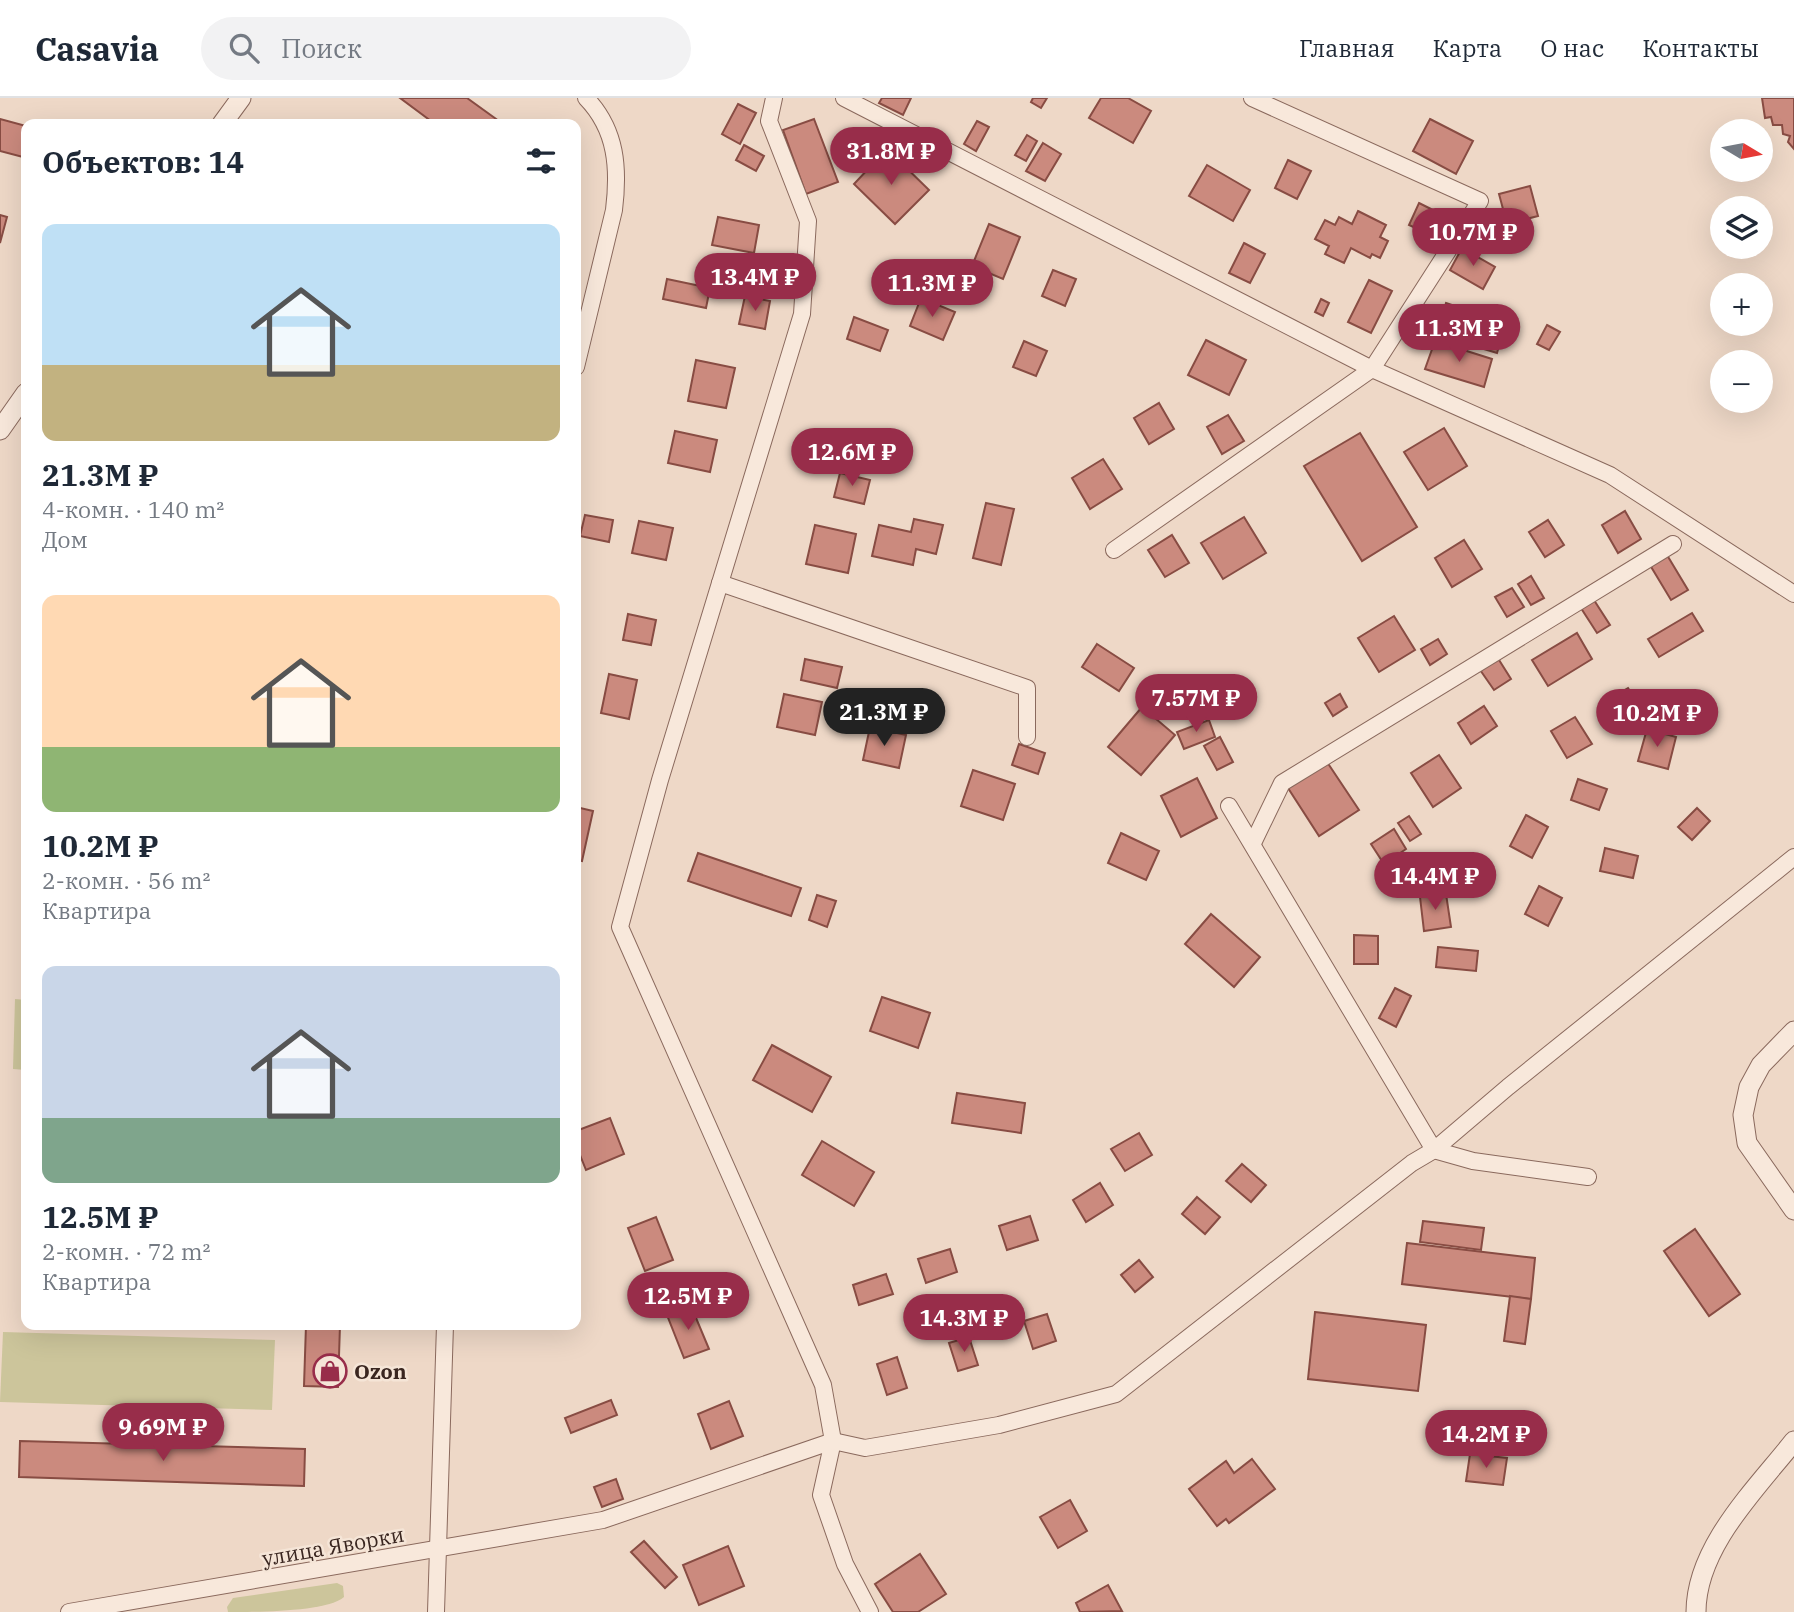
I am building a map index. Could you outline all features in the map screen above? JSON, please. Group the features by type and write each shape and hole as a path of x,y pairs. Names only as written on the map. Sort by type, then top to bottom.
{"street":[{"path":"226,119 241,98"},
{"path":"581,346 614,210 617,184 613,143 600,116 586,98"},
{"path":"774,98 769,121 808,221 802,314 660,780 620,927 823,1385 833,1441 821,1495 845,1564 870,1612"},
{"path":"844,98 1372,369 1610,475 1794,594"},
{"path":"1114,550 1372,369 1480,201 1252,98"},
{"path":"0,429 21,400"},
{"path":"1253,843 1282,783 1673,544"},
{"path":"720,583 1027,688 1027,737"},
{"path":"1229,806 1434,1150 1473,1161 1588,1177"},
{"path":"833,1441 865,1448 999,1425 1116,1394 1412,1163 1434,1150 1508,1087 1794,857"},
{"path":"1794,1031 1760,1065 1749,1087 1743,1115 1747,1143 1794,1210"},
{"path":"436,1612 445,1330"},
{"name":"улица Яворки","path":"69,1612 603,1520 833,1441"},
{"path":"1696,1612 1700,1586 1709,1558 1722,1533 1794,1441"}],"shaded area":[{"path":"15,999 21,1000 21,1070 13,1069"},
{"path":"3,1332 275,1340 272,1410 0,1402"},
{"path":"337,1583 343,1586 344,1597 323,1606 228,1612 227,1607 233,1598"}],"building":[{"path":"400,98 467,98 496,119 428,119"},
{"path":"882,98 911,98 903,115 879,103"},
{"path":"1033,98 1047,98 1041,108 1031,102"},
{"path":"1101,98 1128,98 1151,111 1133,143 1089,118"},
{"path":"1762,98 1794,98 1794,149 1788,142 1790,136 1783,134 1782,125 1773,125 1771,117 1765,118"},
{"path":"738,104 756,113 740,144 722,134"},
{"path":"0,119 21,125 21,156 0,151"},
{"path":"814,119 838,182 806,194 783,130"},
{"path":"1430,119 1473,141 1456,174 1413,151"},
{"path":"977,121 989,127 976,151 964,144"},
{"path":"1027,135 1037,141 1026,161 1015,155"},
{"path":"1043,143 1061,154 1045,181 1026,171"},
{"path":"744,145 764,156 756,171 736,160"},
{"path":"887,149 929,190 895,224 854,184"},
{"path":"1288,160 1311,171 1297,199 1275,188"},
{"path":"1207,165 1250,190 1233,221 1189,196"},
{"path":"1530,186 1538,216 1507,224 1499,194"},
{"path":"1419,203 1435,211 1424,232 1409,225"},
{"path":"1358,211 1386,225 1380,237 1388,241 1380,258 1372,254 1370,258 1351,248 1344,263 1325,254 1329,246 1315,239 1325,220 1335,225 1339,217 1352,224"},
{"path":"0,215 7,217 0,243"},
{"path":"718,217 759,225 754,253 712,245"},
{"path":"989,224 1020,237 1003,279 972,266"},
{"path":"1244,243 1265,254 1250,283 1229,273"},
{"path":"1462,248 1495,267 1483,289 1450,270"},
{"path":"1053,270 1076,279 1065,306 1042,296"},
{"path":"667,279 710,288 706,308 663,299"},
{"path":"1369,280 1392,291 1371,333 1348,322"},
{"path":"745,296 770,301 765,329 739,324"},
{"path":"921,298 955,312 943,340 910,326"},
{"path":"1321,299 1329,303 1323,316 1315,312"},
{"path":"1446,303 1472,312 1461,349 1435,341"},
{"path":"1484,314 1506,321 1497,353 1474,346"},
{"path":"854,317 888,330 880,351 847,339"},
{"path":"1547,325 1560,332 1549,350 1537,344"},
{"path":"1206,340 1246,360 1229,395 1188,375"},
{"path":"1024,341 1047,351 1036,376 1013,367"},
{"path":"1435,341 1492,359 1484,387 1425,369"},
{"path":"696,360 735,368 726,408 688,401"},
{"path":"1159,403 1174,429 1149,444 1134,418"},
{"path":"1228,415 1244,441 1222,454 1207,427"},
{"path":"1444,428 1467,466 1428,490 1404,452"},
{"path":"675,431 717,440 710,472 668,463"},
{"path":"1360,433 1417,527 1362,561 1304,466"},
{"path":"1103,459 1122,489 1090,509 1072,478"},
{"path":"840,473 870,480 864,504 834,497"},
{"path":"986,503 1014,509 1001,565 973,558"},
{"path":"1625,511 1641,539 1618,553 1602,525"},
{"path":"585,515 613,520 609,542 581,536"},
{"path":"1244,517 1266,553 1223,579 1201,543"},
{"path":"914,519 943,525 936,554 916,549 913,565 872,556 879,525 911,532"},
{"path":"1548,520 1564,545 1545,557 1529,532"},
{"path":"639,521 673,528 666,560 632,553"},
{"path":"815,525 856,534 848,573 806,564"},
{"path":"1172,535 1189,563 1165,577 1148,550"},
{"path":"1464,540 1482,569 1452,587 1435,558"},
{"path":"1667,555 1688,590 1671,600 1650,565"},
{"path":"1531,576 1544,598 1531,605 1518,584"},
{"path":"1512,588 1524,607 1507,617 1495,597"},
{"path":"1592,597 1610,625 1597,633 1579,605"},
{"path":"1692,613 1703,631 1659,657 1648,639"},
{"path":"628,614 656,620 651,645 623,640"},
{"path":"1394,616 1415,650 1379,672 1358,638"},
{"path":"1577,633 1592,659 1548,686 1532,660"},
{"path":"1438,639 1447,654 1430,665 1421,649"},
{"path":"1097,644 1134,668 1119,691 1082,667"},
{"path":"1494,652 1511,679 1494,690 1476,664"},
{"path":"805,659 842,667 837,688 801,680"},
{"path":"609,674 637,680 629,719 601,713"},
{"path":"1628,688 1636,701 1618,711 1611,698"},
{"path":"784,694 822,702 815,735 777,727"},
{"path":"1340,694 1347,707 1333,716 1325,703"},
{"path":"909,705 929,709 926,722 907,717"},
{"path":"1484,706 1497,726 1471,744 1458,723"},
{"path":"1142,707 1175,735 1141,775 1108,747"},
{"path":"1575,717 1592,744 1567,758 1551,731"},
{"path":"1209,720 1215,737 1184,749 1177,732"},
{"path":"870,727 906,735 899,768 863,760"},
{"path":"1647,729 1676,737 1668,769 1638,761"},
{"path":"1220,737 1233,762 1217,770 1204,746"},
{"path":"1019,744 1045,753 1038,774 1012,765"},
{"path":"1439,755 1461,788 1433,807 1411,773"},
{"path":"1327,762 1359,810 1319,836 1288,788"},
{"path":"973,770 1015,784 1003,820 961,806"},
{"path":"1197,778 1217,818 1181,837 1161,796"},
{"path":"1578,779 1607,789 1599,810 1571,800"},
{"path":"581,808 593,811 581,861"},
{"path":"1697,808 1710,821 1692,840 1678,827"},
{"path":"1526,815 1548,827 1532,858 1510,846"},
{"path":"1409,816 1421,834 1410,841 1398,823"},
{"path":"1394,829 1406,849 1384,864 1371,844"},
{"path":"1121,833 1159,851 1146,880 1108,863"},
{"path":"1605,848 1638,856 1633,878 1600,871"},
{"path":"698,853 801,888 791,916 688,881"},
{"path":"1539,886 1562,898 1548,926 1525,914"},
{"path":"1446,894 1451,927 1424,931 1420,897"},
{"path":"817,895 836,901 827,927 809,920"},
{"path":"1211,914 1260,957 1234,987 1185,944"},
{"path":"1354,935 1378,936 1378,964 1354,964"},
{"path":"1438,947 1478,951 1476,971 1436,967"},
{"path":"1395,988 1411,996 1396,1027 1379,1018"},
{"path":"882,997 930,1013 918,1048 870,1031"},
{"path":"772,1045 831,1077 812,1112 753,1080"},
{"path":"957,1093 1025,1103 1021,1133 952,1123"},
{"path":"610,1118 624,1154 586,1170 581,1158 581,1129"},
{"path":"1139,1133 1152,1155 1125,1171 1111,1149"},
{"path":"822,1141 874,1172 854,1206 802,1175"},
{"path":"1242,1164 1266,1185 1251,1202 1226,1181"},
{"path":"1100,1183 1113,1205 1086,1222 1073,1200"},
{"path":"1197,1197 1220,1217 1205,1234 1182,1214"},
{"path":"1030,1216 1038,1240 1007,1250 999,1226"},
{"path":"656,1217 673,1260 645,1271 628,1228"},
{"path":"1423,1221 1484,1228 1481,1250 1420,1242"},
{"path":"1695,1229 1740,1294 1709,1316 1664,1251"},
{"path":"1407,1243 1535,1258 1531,1299 1402,1284"},
{"path":"950,1249 957,1272 926,1283 918,1259"},
{"path":"1139,1260 1153,1277 1135,1292 1121,1275"},
{"path":"886,1274 893,1294 859,1305 853,1285"},
{"path":"1510,1296 1531,1299 1525,1344 1504,1341"},
{"path":"691,1306 709,1349 684,1358 667,1315"},
{"path":"1315,1312 1426,1325 1418,1391 1308,1379"},
{"path":"1047,1314 1056,1341 1033,1349 1024,1321"},
{"path":"306,1330 340,1330 338,1387 304,1386"},
{"path":"969,1337 978,1365 958,1371 949,1343"},
{"path":"897,1357 907,1388 887,1395 877,1364"},
{"path":"611,1400 617,1415 571,1433 565,1418"},
{"path":"729,1401 743,1436 711,1449 698,1414"},
{"path":"20,1441 305,1449 304,1486 19,1477"},
{"path":"1470,1454 1507,1458 1503,1485 1466,1481"},
{"path":"1252,1459 1275,1489 1229,1523 1226,1519 1217,1526 1189,1489 1226,1461 1234,1473"},
{"path":"616,1479 623,1499 602,1507 594,1487"},
{"path":"1070,1500 1087,1531 1058,1548 1040,1517"},
{"path":"644,1541 677,1577 665,1588 631,1552"},
{"path":"728,1546 744,1586 699,1605 683,1565"},
{"path":"920,1554 946,1594 918,1612 893,1612 875,1584"},
{"path":"1108,1585 1122,1611 1080,1612 1076,1603"}],"place":[{"name":"Ozon","path":"330,1371"}]}
